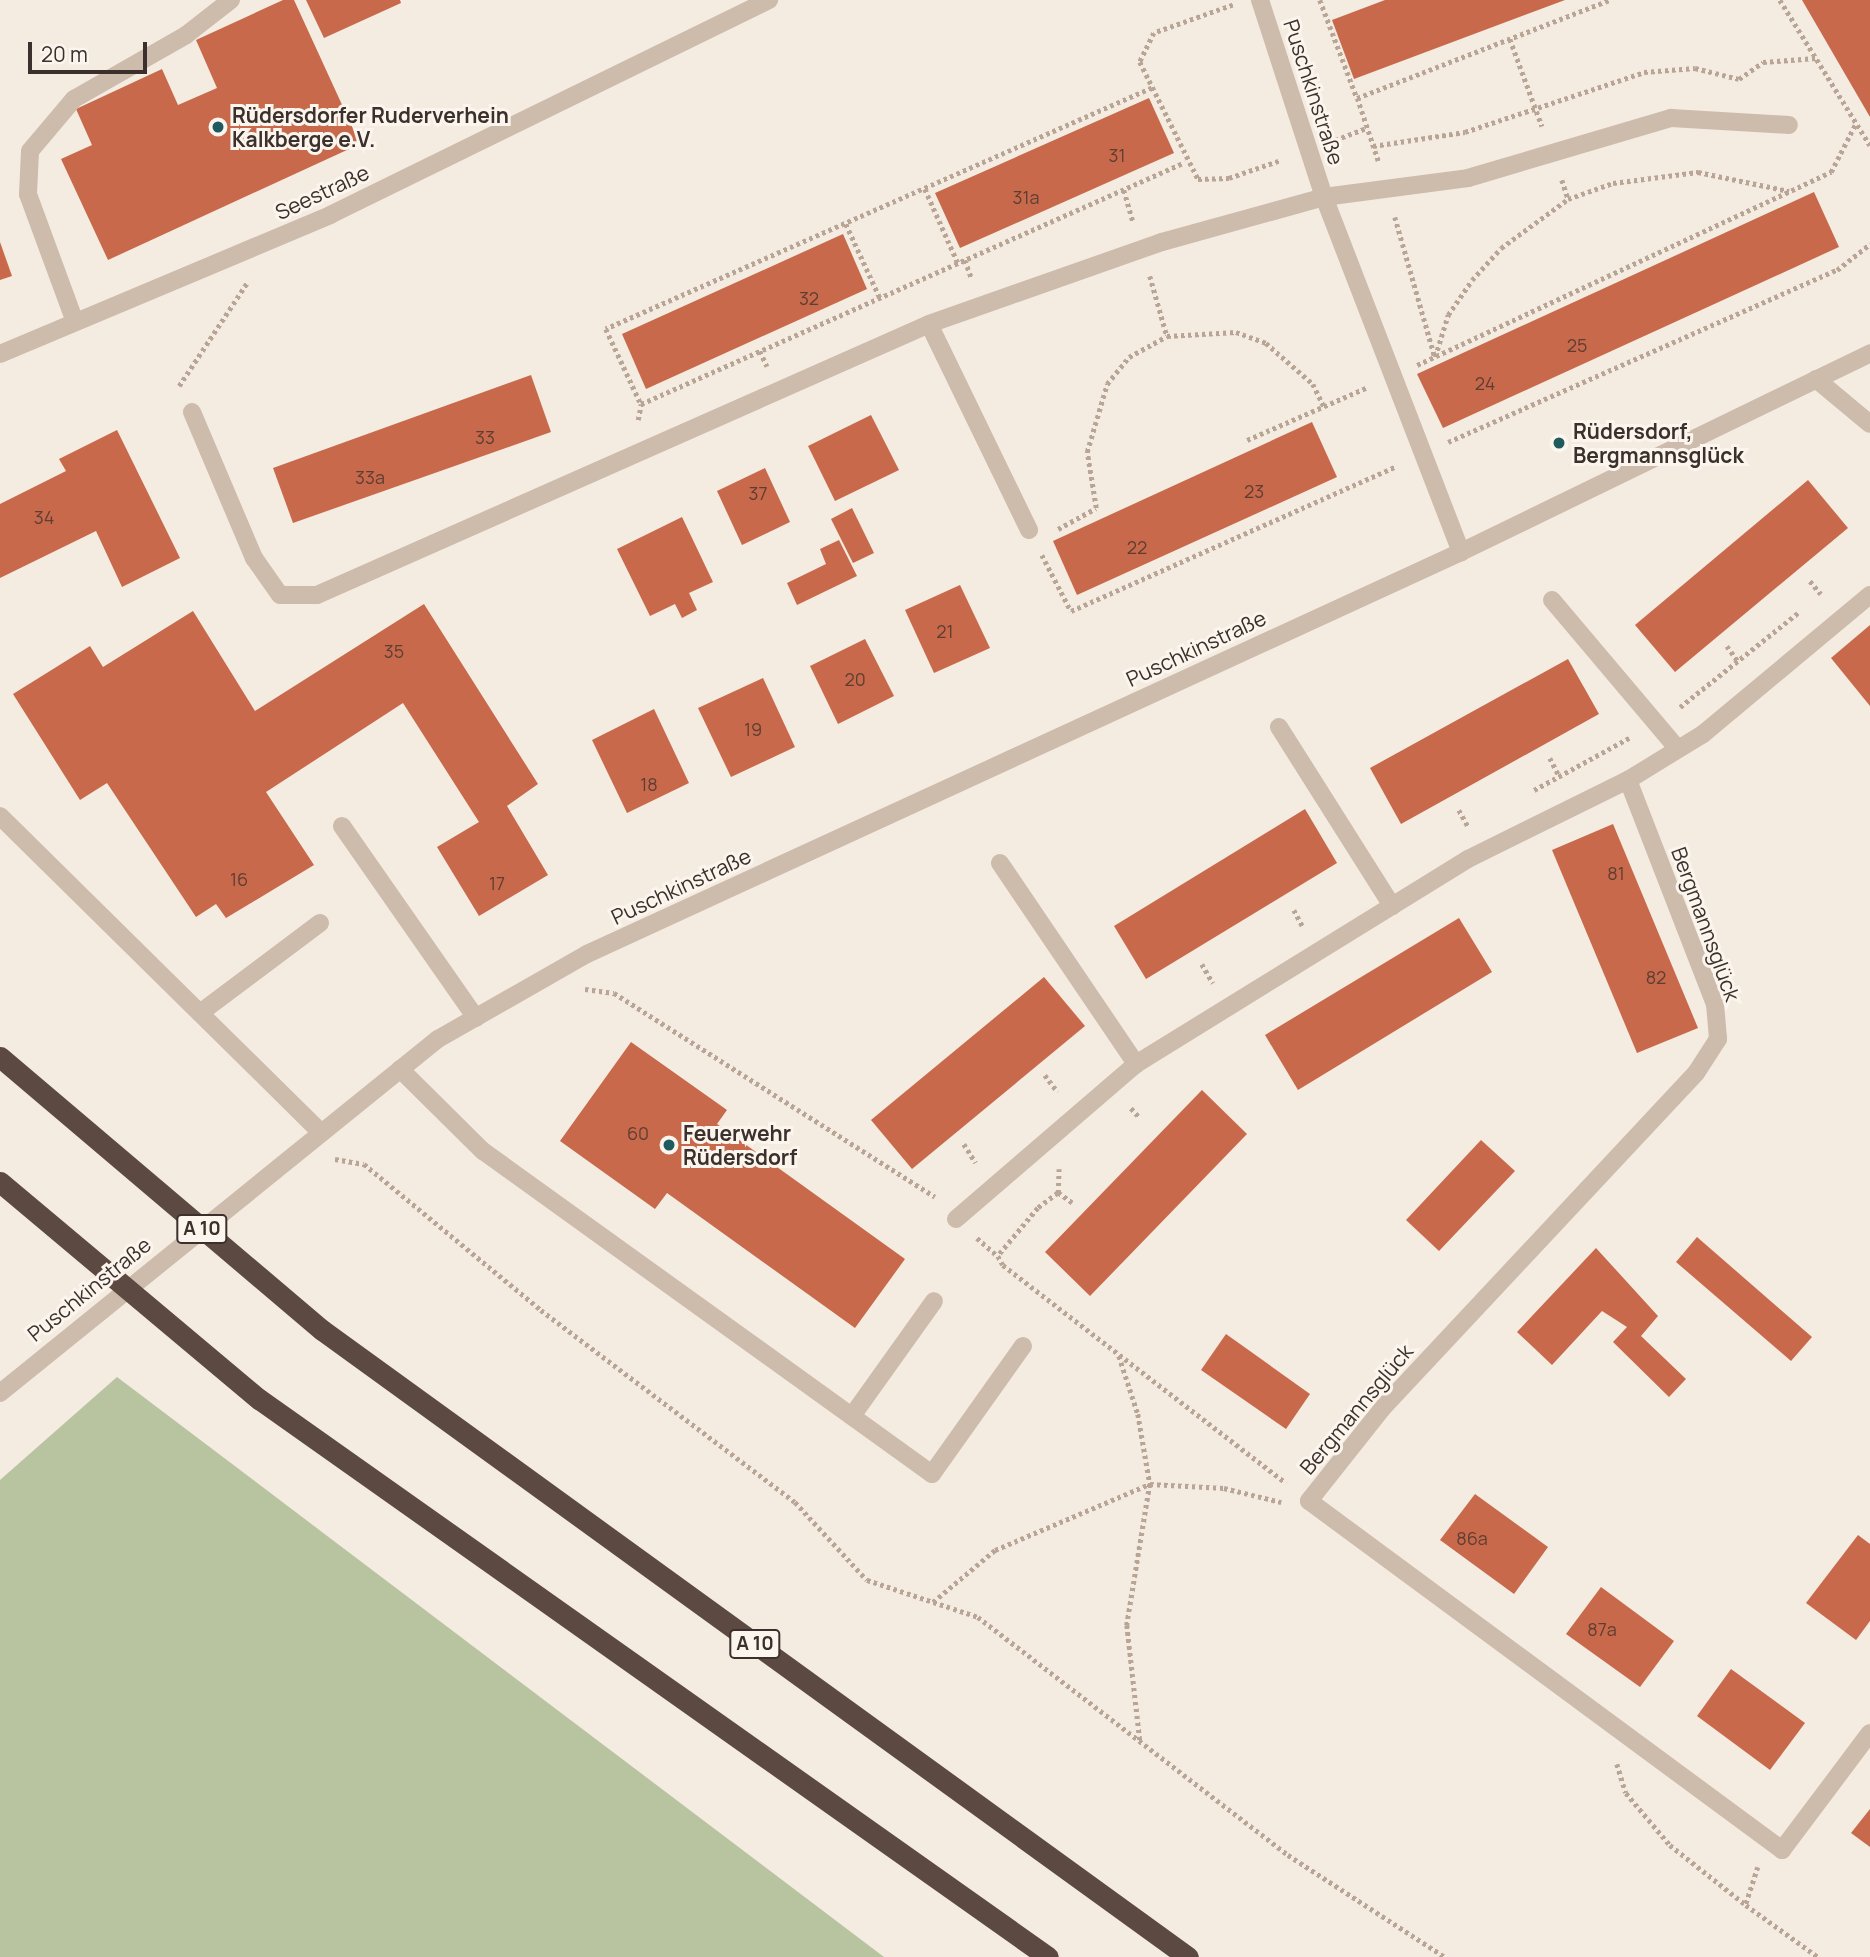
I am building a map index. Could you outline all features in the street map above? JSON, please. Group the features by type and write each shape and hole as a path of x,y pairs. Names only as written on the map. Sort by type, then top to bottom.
{"highway":[{"name":"A 10","path":"0,1057 322,1330 1188,1957"},
{"path":"0,1182 259,1399 1048,1957"}],"street":[{"path":"75,322 28,194 30,151 74,99 186,34 231,0"},
{"name":"Seestraße","path":"0,354 330,215 769,0"},
{"name":"Puschkinstraße","path":"1260,0 1324,197 1461,552"},
{"path":"192,412 254,558 279,595 317,595 929,324 1162,242 1324,197 1468,178 1671,118 1788,125"},
{"path":"929,324 1029,530"},
{"name":"Puschkinstraße","path":"0,1393 400,1069 476,1017 538,981 1461,552 1870,354"},
{"path":"1816,379 1870,424"},
{"path":"956,1219 1136,1064 1468,859 1628,780 1678,749 1870,594"},
{"path":"1552,600 1660,721 1678,749"},
{"path":"1279,727 1392,906"},
{"name":"Bergmannsglück","path":"1628,780 1715,1004 1718,1039 1696,1073 1381,1410 1310,1501 1604,1724 1767,1839"},
{"path":"0,816 321,1132"},
{"path":"342,826 476,1017"},
{"path":"1000,863 1136,1064"},
{"path":"200,1013 320,923"},
{"path":"400,1069 483,1151 932,1474 1023,1346"},
{"path":"852,1416 934,1301"},
{"path":"1767,1839 1782,1850 1870,1733"}],"path":[{"path":"1247,0 1154,33 1140,62 1185,162 1198,179 1212,180 1367,128"},
{"path":"1320,0 1357,98 1387,189 1435,357"},
{"path":"1357,98 1610,0"},
{"path":"1780,0 1870,145"},
{"path":"1510,38 1568,199"},
{"path":"1373,146 1465,132 1644,72 1695,68 1739,79 1763,62 1816,58"},
{"path":"1152,88 606,329 641,404 1185,162"},
{"path":"1247,440 1435,357 1831,172 1856,123"},
{"path":"1435,357 1448,315 1472,280 1501,248 1568,199 1625,181 1698,172 1790,191"},
{"path":"925,189 958,263"},
{"path":"846,224 880,298"},
{"path":"1324,407 1313,384 1266,343 1236,332 1167,336 1129,357 1107,384 1094,414 1087,452 1096,508 1059,528 1029,530 1071,611 1837,270 1870,244"},
{"path":"178,384 247,283"},
{"path":"1810,580 1821,594"},
{"path":"1525,795 1660,721 1830,587"},
{"path":"1727,646 1738,661"},
{"path":"1550,758 1559,776"},
{"path":"1459,810 1468,827"},
{"path":"1460,832 1480,820"},
{"path":"1294,910 1303,928"},
{"path":"1292,934 1314,921"},
{"path":"1202,964 1213,984"},
{"path":"1202,991 1224,976"},
{"path":"538,981 614,993 933,1199 944,1190"},
{"path":"1045,1075 1059,1093"},
{"path":"1048,1101 1069,1084"},
{"path":"1125,1102 1132,1095"},
{"path":"964,1144 976,1163"},
{"path":"296,1151 364,1164 541,1310 795,1502 867,1580 978,1618 1289,1855 1445,1957"},
{"path":"965,1172 986,1154"},
{"path":"1068,1159 1059,1168 1058,1193 998,1256 1119,1355 1310,1501"},
{"path":"1058,1193 1072,1203"},
{"path":"1119,1355 1138,1414 1150,1484 1127,1625 1140,1741"},
{"path":"933,1602 995,1550 1150,1484 1310,1501"},
{"path":"1604,1724 1626,1793 1670,1845 1818,1957"},
{"path":"1746,1905 1767,1839"}],"green space":[{"path":"117,1377 884,1957 0,1957 0,1480"}],"building":[{"name":"Rüdersdorfer Ruderverhein Kalkberge e.V.","path":"283,0 294,0 360,144 108,260 61,159 92,145 76,109 162,69 178,105 217,88 196,40"},
{"path":"306,0 400,0 401,3 324,38"},
{"path":"1385,0 1565,0 1354,79 1332,20"},
{"path":"1802,0 1870,0 1870,117"},
{"path":"1149,98 1174,153 960,248 935,193"},
{"path":"1814,192 1839,247 1443,428 1417,374"},
{"path":"843,234 867,289 646,389 622,334"},
{"path":"0,242 12,276 0,280"},
{"path":"531,375 551,432 293,523 273,468"},
{"path":"871,415 899,470 835,501 808,446"},
{"path":"1312,422 1337,477 1077,595 1053,541"},
{"path":"117,430 180,558 122,587 96,531 0,578 0,504 66,471 59,459"},
{"path":"765,468 790,522 742,545 717,491"},
{"path":"1808,480 1848,528 1675,672 1635,625"},
{"path":"852,508 874,553 853,563 831,519"},
{"path":"682,517 713,582 689,593 697,610 682,618 675,604 650,616 617,549"},
{"path":"839,540 857,576 797,605 787,583 826,564 820,549"},
{"path":"960,585 990,648 934,673 905,610"},
{"path":"424,604 538,784 507,806 548,875 479,916 437,847 479,822 403,703 266,792 314,865 226,918 216,904 196,917 107,783 80,800 13,694 90,646 103,667 193,611 255,711"},
{"path":"1870,625 1870,706 1831,658"},
{"path":"865,639 894,696 838,724 810,666"},
{"path":"1568,659 1599,714 1401,824 1370,768"},
{"path":"763,678 795,747 731,777 698,708"},
{"path":"654,709 689,783 627,813 592,740"},
{"path":"1305,809 1337,863 1146,979 1114,926"},
{"path":"1613,824 1698,1028 1637,1053 1552,850"},
{"path":"1459,918 1492,972 1298,1090 1265,1035"},
{"path":"1044,977 1085,1026 912,1169 871,1120"},
{"path":"631,1042 727,1110 717,1124 905,1259 855,1328 667,1193 655,1209 560,1141"},
{"path":"1202,1090 1247,1134 1090,1296 1045,1252"},
{"path":"1481,1140 1515,1171 1439,1251 1406,1220"},
{"path":"1697,1237 1812,1337 1791,1361 1676,1262"},
{"path":"1596,1248 1658,1316 1641,1336 1686,1379 1669,1397 1613,1342 1627,1327 1602,1311 1552,1365 1517,1332"},
{"path":"1226,1334 1310,1394 1286,1429 1201,1370"},
{"path":"1475,1494 1548,1547 1514,1594 1440,1540"},
{"path":"1858,1535 1870,1544 1870,1621 1856,1640 1806,1603"},
{"path":"1601,1587 1674,1641 1640,1687 1566,1634"},
{"path":"1731,1669 1805,1723 1770,1770 1697,1716"},
{"path":"1870,1809 1870,1847 1851,1833"}],"place":[{"name":"Rüdersdorfer Ruderverhein Kalkberge e.V.","path":"218,127"},
{"name":"Rüdersdorf, Bergmannsglück","path":"1559,443"},
{"name":"Feuerwehr Rüdersdorf","path":"669,1145"}]}
